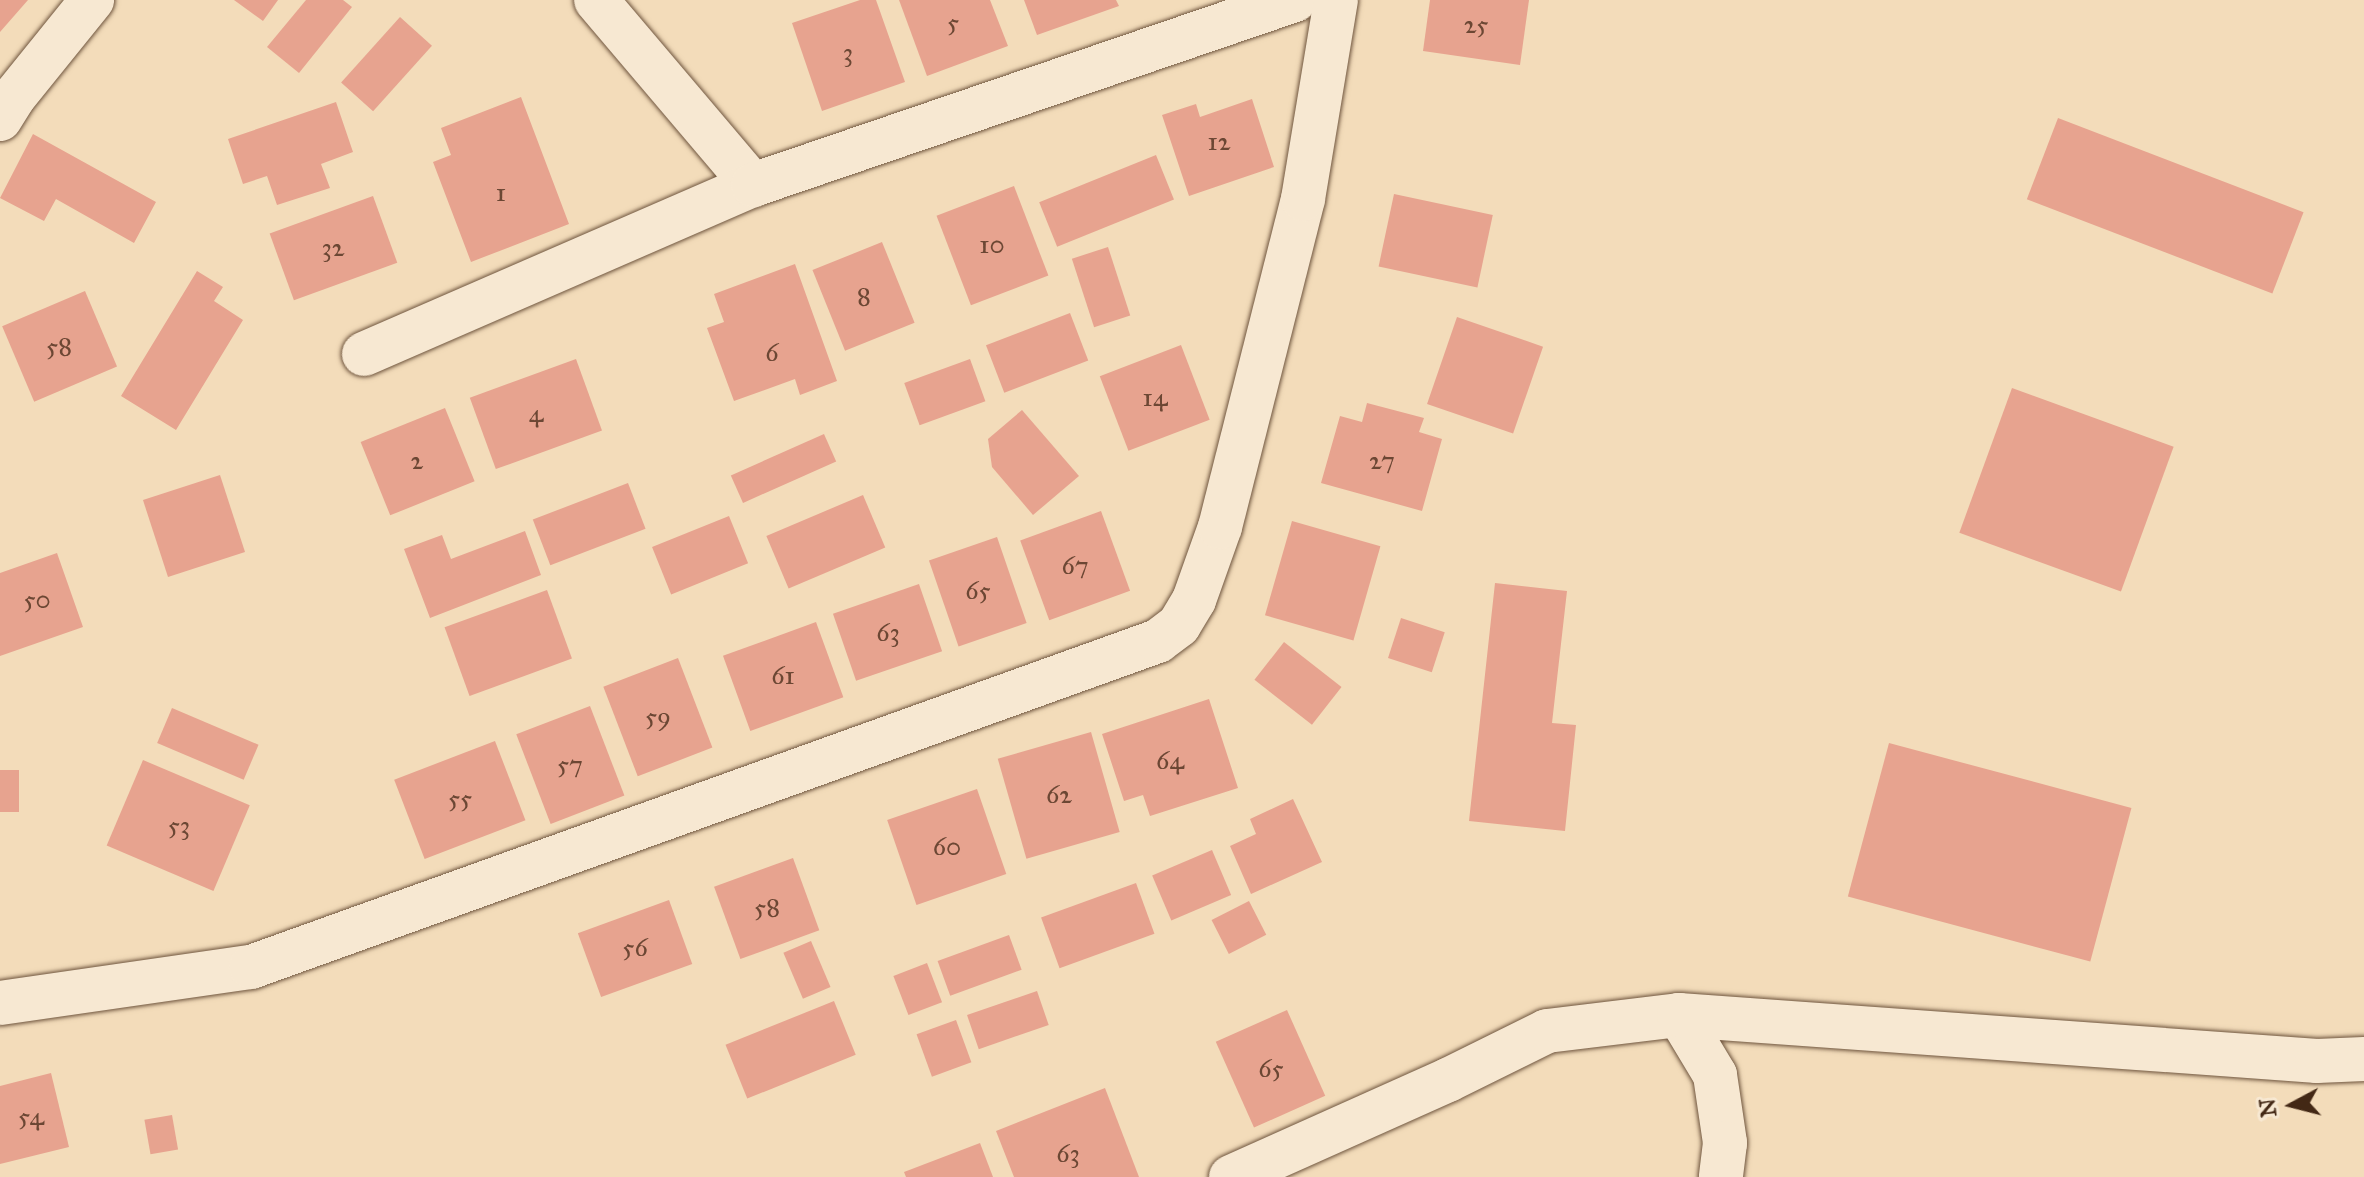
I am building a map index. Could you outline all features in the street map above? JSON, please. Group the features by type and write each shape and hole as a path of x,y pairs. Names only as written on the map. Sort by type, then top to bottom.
{"street":[{"path":"4,102 92,0"},
{"path":"596,0 753,185"},
{"path":"364,354 753,185 1295,0"},
{"path":"0,1003 251,967 1158,641 1179,625 1194,600 1220,527 1303,199 1336,0"},
{"path":"1679,1015 1715,1075 1725,1143 1721,1177"},
{"path":"1231,1177 1448,1080 1547,1031 1679,1015 2317,1061 2364,1059"}],"building":[{"path":"0,0 28,0 0,32"},
{"path":"234,0 278,0 263,21"},
{"path":"306,0 343,0 352,7 299,73 267,47"},
{"path":"860,0 876,0 905,82 822,111 792,23"},
{"path":"899,0 990,0 1008,46 927,76"},
{"path":"1024,0 1116,0 1119,6 1037,35"},
{"path":"1430,0 1529,0 1520,65 1423,51"},
{"path":"400,17 432,46 373,111 341,82"},
{"path":"521,97 569,224 471,262 433,162 451,155 441,128"},
{"path":"1252,99 1274,167 1189,196 1162,115 1196,104 1200,117"},
{"path":"336,102 353,152 321,164 330,188 277,205 267,176 243,184 228,139"},
{"path":"2058,118 2304,212 2272,293 2027,199"},
{"path":"33,134 156,202 134,243 56,199 44,221 0,198"},
{"path":"1156,155 1174,200 1057,247 1039,202"},
{"path":"1014,186 1048,276 971,305 937,216"},
{"path":"1394,194 1493,215 1477,287 1379,266"},
{"path":"373,196 397,263 294,300 270,234"},
{"path":"882,242 915,323 845,351 812,270"},
{"path":"1108,247 1130,315 1094,327 1072,259"},
{"path":"795,264 837,381 800,395 795,379 734,401 707,328 724,322 714,294"},
{"path":"197,271 223,287 214,301 243,320 176,430 121,396"},
{"path":"85,291 117,366 34,402 2,326"},
{"path":"1070,313 1088,361 1004,393 986,345"},
{"path":"1457,317 1543,347 1513,434 1427,404"},
{"path":"1181,345 1210,420 1128,451 1100,376"},
{"path":"576,359 602,430 496,469 470,398"},
{"path":"970,359 985,401 920,425 904,383"},
{"path":"2012,388 2174,447 2121,592 1959,533"},
{"path":"1367,403 1424,418 1419,432 1442,439 1422,511 1321,483 1340,416 1362,422"},
{"path":"445,408 475,481 390,515 361,442"},
{"path":"1022,410 1079,476 1033,515 992,467 988,439"},
{"path":"824,434 836,461 743,503 731,475"},
{"path":"220,475 245,552 168,577 143,500"},
{"path":"628,483 646,529 550,565 533,520"},
{"path":"863,495 885,547 789,588 766,536"},
{"path":"1101,511 1130,591 1049,620 1020,540"},
{"path":"729,516 748,563 671,594 652,547"},
{"path":"1292,521 1380,546 1353,641 1265,615"},
{"path":"525,531 541,575 430,618 404,549 442,535 451,559"},
{"path":"997,537 1027,623 959,646 929,560"},
{"path":"57,553 83,627 0,656 0,573"},
{"path":"1495,583 1567,591 1552,723 1576,725 1565,831 1469,821"},
{"path":"919,584 942,651 856,681 833,614"},
{"path":"547,590 572,659 470,696 445,627"},
{"path":"1401,618 1445,632 1432,672 1388,658"},
{"path":"816,622 843,697 750,731 723,656"},
{"path":"1284,642 1342,687 1312,725 1254,680"},
{"path":"678,658 712,748 638,776 603,687"},
{"path":"1209,699 1238,788 1150,816 1143,795 1124,801 1102,734"},
{"path":"590,706 624,796 551,824 516,734"},
{"path":"172,708 259,745 244,780 157,743"},
{"path":"1091,732 1120,832 1026,859 998,759"},
{"path":"495,741 525,820 425,859 394,780"},
{"path":"1889,743 2131,808 2090,962 1848,897"},
{"path":"143,760 250,805 213,891 107,846"},
{"path":"0,770 19,770 19,812 0,812"},
{"path":"977,789 1006,874 916,905 887,820"},
{"path":"1293,799 1322,862 1251,894 1230,846 1256,834 1250,819"},
{"path":"1212,850 1231,895 1171,921 1152,875"},
{"path":"793,858 819,930 740,959 714,887"},
{"path":"1136,883 1154,934 1060,968 1041,918"},
{"path":"669,900 692,964 601,997 578,933"},
{"path":"1249,901 1266,935 1229,954 1212,920"},
{"path":"1009,935 1022,970 950,996 938,961"},
{"path":"811,941 831,987 803,999 783,953"},
{"path":"927,963 942,1002 908,1015 893,976"},
{"path":"1037,991 1049,1025 979,1049 967,1015"},
{"path":"834,1001 856,1055 747,1099 726,1045"},
{"path":"1287,1010 1325,1096 1254,1128 1216,1042"},
{"path":"956,1020 971,1062 932,1077 917,1034"},
{"path":"51,1073 69,1147 0,1164 0,1086"},
{"path":"1105,1088 1139,1177 1014,1177 996,1131"},
{"path":"172,1115 178,1149 151,1154 144,1120"},
{"path":"980,1143 993,1177 906,1177 904,1172"}]}
